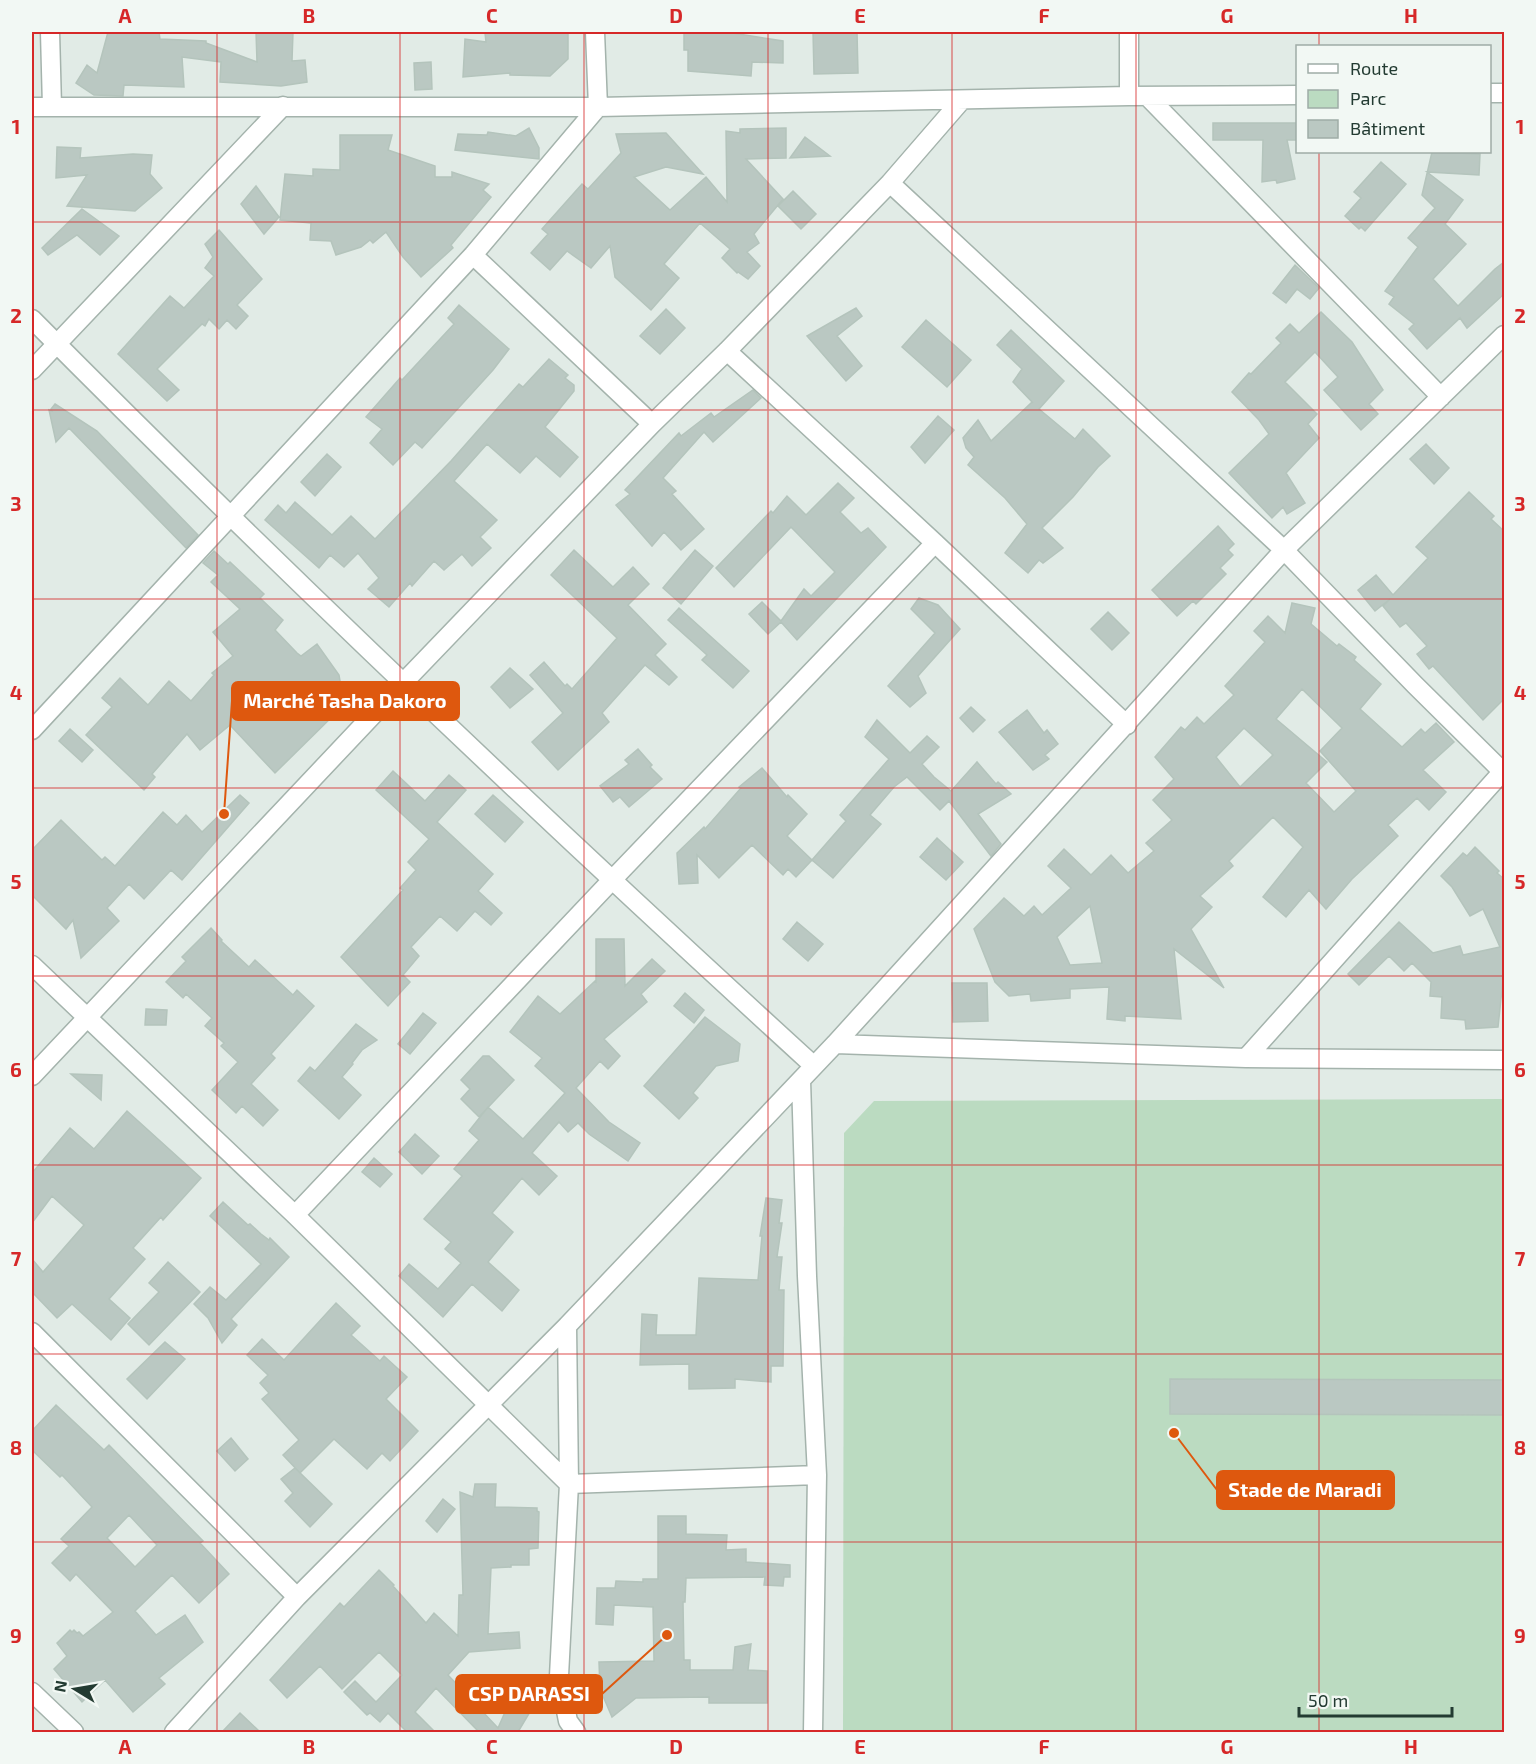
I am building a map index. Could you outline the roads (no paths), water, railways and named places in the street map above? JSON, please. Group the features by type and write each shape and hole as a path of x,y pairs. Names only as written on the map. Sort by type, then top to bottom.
{"street":[{"path":"50,32 52,107"},
{"path":"32,730 473,255 598,108 596,32"},
{"path":"1129,32 1138,96 1442,397"},
{"path":"32,107 598,108 1138,96 1296,95"},
{"path":"32,1076 403,683 652,424 727,351 890,183 961,101"},
{"path":"32,370 283,106"},
{"path":"890,183 1284,550 1415,685 1504,771 1245,1058"},
{"path":"473,255 652,424"},
{"path":"32,319 230,518 611,881 814,1066"},
{"path":"174,1732 297,1597 567,1326 835,1044 1284,550 1504,335"},
{"path":"727,351 935,543 1126,725"},
{"path":"295,1215 935,543"},
{"path":"32,965 295,1215 568,1484 817,1475"},
{"path":"835,1044 1245,1058 1504,1060"},
{"path":"801,1080 807,1288 817,1475 813,1732"},
{"path":"567,1326 568,1484 559,1676 567,1729"},
{"path":"32,1332 297,1597"},
{"path":"32,1692 74,1732"}],"place":[{"name":"Marché Tasha Dakoro","path":"224,814"},
{"name":"Stade de Maradi","path":"1174,1433"},
{"name":"CSP DARASSI","path":"667,1635"}]}
